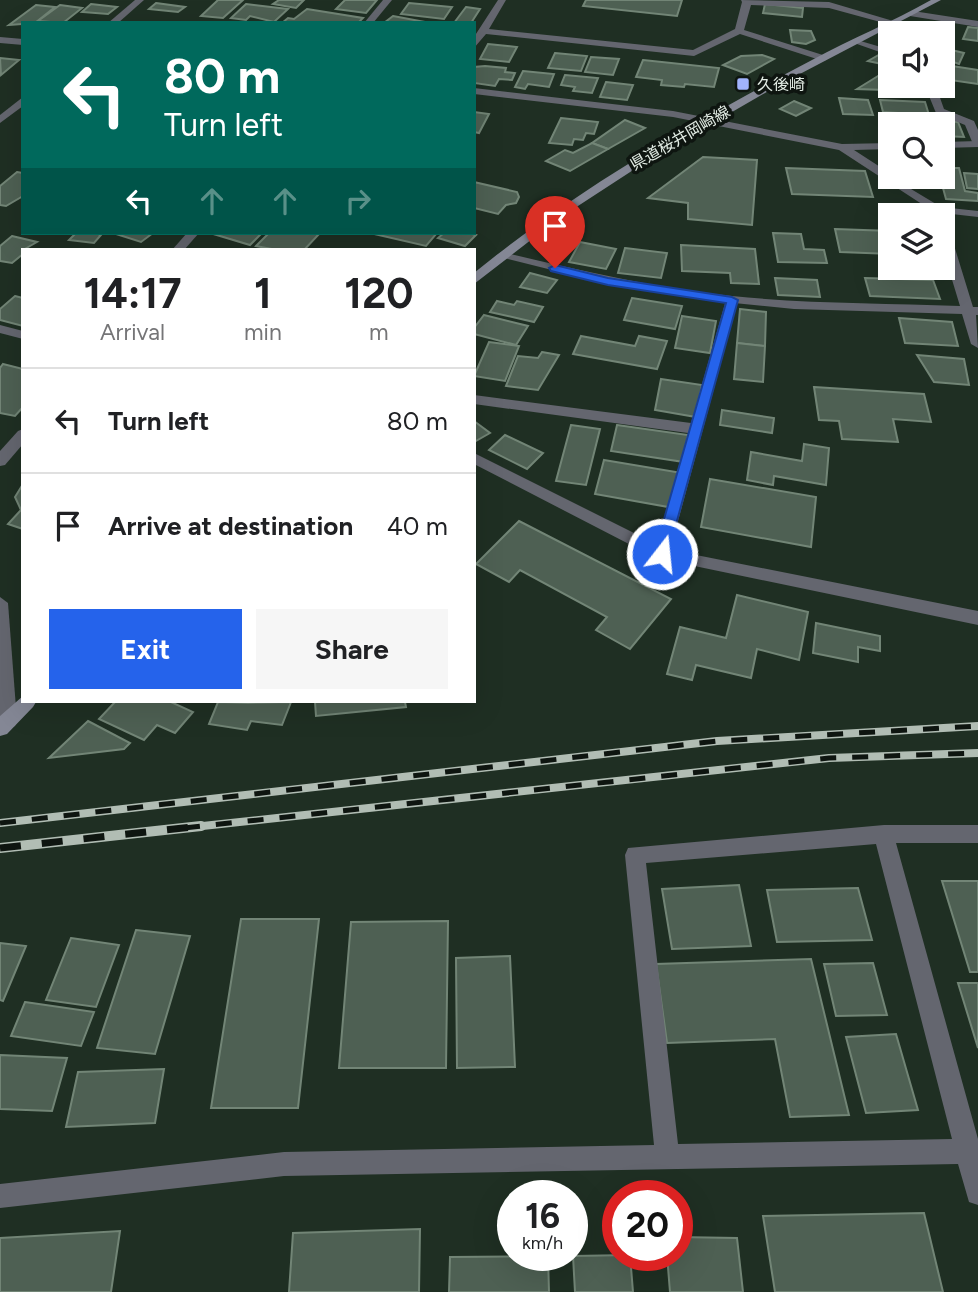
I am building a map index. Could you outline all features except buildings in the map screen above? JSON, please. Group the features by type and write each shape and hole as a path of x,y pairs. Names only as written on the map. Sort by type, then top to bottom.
{"main road":[{"name":"県道桜井岡崎線","path":"899,21 937,0"},
{"name":"県道桜井岡崎線","path":"476,278 597,186 708,120 823,58 878,32"},
{"path":"4,724 26,703"}],"street":[{"path":"114,21 140,0"},
{"path":"371,21 388,0"},
{"path":"476,43 502,0"},
{"path":"739,31 746,1 829,5 888,21"},
{"path":"913,14 978,24"},
{"path":"484,31 694,53 739,31 823,58"},
{"path":"0,40 21,42"},
{"path":"860,42 878,48"},
{"path":"476,91 708,120 842,147 878,146"},
{"path":"935,98 940,111 970,123 978,144 955,145"},
{"path":"0,120 21,102"},
{"path":"842,147 923,203"},
{"path":"955,213 978,214"},
{"path":"502,256 608,281 732,300 828,307 872,306 973,311"},
{"path":"955,262 973,311 978,344"},
{"path":"662,554 732,300"},
{"path":"0,329 21,334"},
{"path":"476,399 697,429"},
{"path":"0,461 21,436"},
{"path":"476,459 662,554 978,618"},
{"path":"0,603 4,724"},
{"path":"667,1156 635,855 884,834 978,834"},
{"path":"884,834 972,1151 978,1193"},
{"path":"0,1196 284,1164 972,1151"}],"railway":[{"path":"0,823 717,741 978,726"},
{"path":"184,828 829,758 978,753"},
{"path":"0,848 201,826"}],"place":[{"name":"久後崎","path":"743,84"}],"route":[{"path":"555,268 608,281 732,300 662,554"}]}
